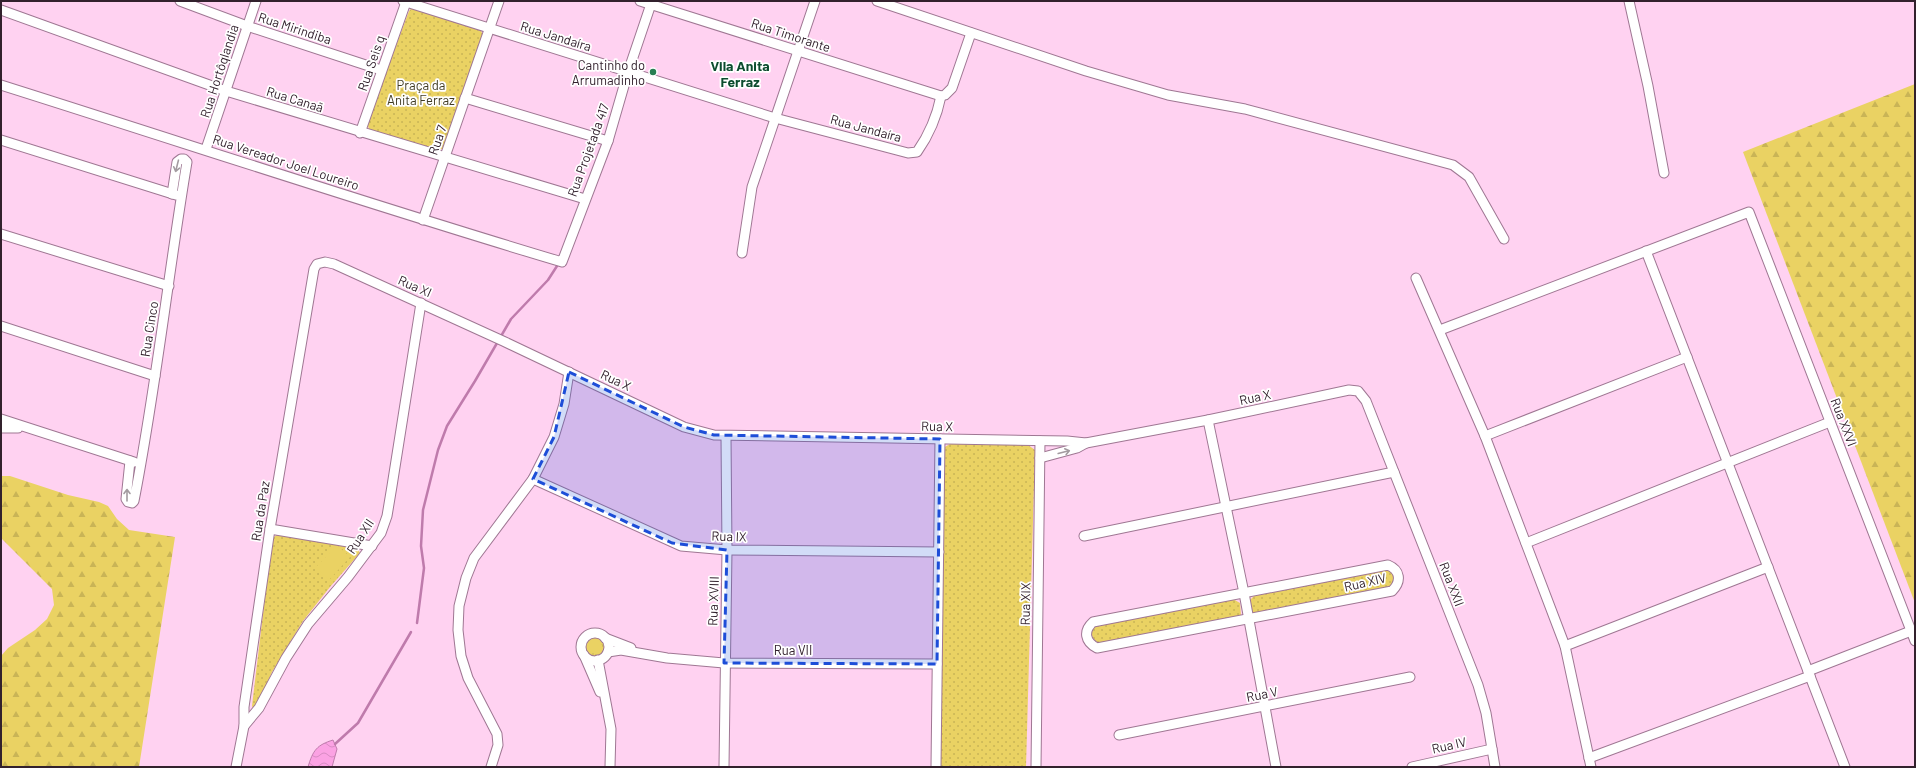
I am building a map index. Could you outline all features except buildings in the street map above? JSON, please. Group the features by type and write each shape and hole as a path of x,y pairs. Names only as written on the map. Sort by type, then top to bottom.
{"street":[{"name":"Rua Mirindiba","path":"180,1 247,26 382,70"},
{"name":"Rua Hortôqlandia","path":"206,149 256,1"},
{"name":"Rua Jandaíra","path":"405,1 488,29 775,118 908,153 917,152 924,141 939,106 937,95"},
{"name":"Rua Seis q","path":"360,133 405,1"},
{"name":"Rua 7","path":"423,220 464,98 499,1"},
{"name":"Rua Timorante","path":"640,1 652,3 937,95"},
{"path":"742,253 752,187 815,1"},
{"path":"877,1 971,33 1168,95 1252,110 1453,165 1469,177 1504,239"},
{"path":"1629,1 1648,86 1664,173"},
{"name":"Rua Projetada 417","path":"562,262 608,141 628,72 652,3"},
{"name":"Rua Canaã","path":"1,10 226,91 360,133 445,156 585,199"},
{"path":"937,95 945,95 952,88 971,33"},
{"name":"Rua Vereador Joel Loureiro","path":"1,85 206,149 423,220 562,262"},
{"path":"464,98 608,141"},
{"path":"1,140 182,197"},
{"name":"Rua Cinco","path":"130,461 126,499 129,503 134,501 142,464 187,162 184,159 177,162 172,194"},
{"name":"Rua XXVI","path":"1646,251 1749,212 1915,641"},
{"path":"1,234 169,286"},
{"path":"1440,330 1646,251 1845,767"},
{"name":"Rua XI","path":"321,262 334,264 500,340"},
{"name":"Rua da Paz","path":"236,767 244,726 244,707 270,529 314,269 317,264 321,262"},
{"path":"1416,278 1485,436 1565,646 1590,763 1911,632"},
{"name":"Rua XII","path":"244,726 259,708 286,658 308,624 372,546 381,532 387,516 421,303"},
{"path":"1,326 155,376"},
{"name":"Rua X","path":"500,340 684,427 708,434 726,437 1076,441 1086,443 1354,390 1362,394 1372,415"},
{"path":"1485,436 1687,357"},
{"path":"492,767 498,744 498,734 466,671 460,642 459,606 466,578 474,558 533,479 554,437 560,418 569,372"},
{"name":"Rua XXII","path":"1372,415 1478,685 1486,713 1495,767"},
{"path":"1,419 142,464"},
{"path":"1208,420 1244,592 1276,767"},
{"path":"1526,543 1728,464 1830,422"},
{"path":"1,428 30,428"},
{"name":"Rua XVIII","path":"724,767 724,663 727,550 726,437"},
{"path":"936,767 940,439"},
{"name":"Rua XIX","path":"1036,767 1040,441"},
{"path":"1040,458 1078,448 1086,443"},
{"path":"1084,536 1394,472"},
{"name":"Rua IX","path":"533,479 672,544 681,546 727,550 939,552"},
{"path":"270,529 372,546"},
{"name":"Rua XIV","path":"1388,565 1393,567 1399,576 1399,582 1392,591 1097,648 1088,642 1086,636 1089,626 1093,622 1244,592 1388,565"},
{"path":"1565,646 1768,567"},
{"path":"604,698 594,680 581,647 586,637 597,634 649,655"},
{"path":"584,655 591,660 598,660 604,657 608,652 608,645 605,638"},
{"path":"608,652 621,650 649,655"},
{"name":"Rua VII","path":"649,655 724,663 937,664"},
{"path":"598,660 612,737 610,767"},
{"name":"Rua V","path":"1119,736 1410,677"},
{"name":"Rua IV","path":"1412,767 1492,749"}],"highlighted area":[{"path":"569,372 684,427 714,435 940,439 937,664 724,663 727,550 672,543 533,479 554,437"}],"green space":[{"name":"Praça da Anita Ferraz","path":"412,8 481,31 483,35 444,148 437,151 369,129 367,123 409,11"},
{"path":"1915,84 1915,603 1743,152"},
{"path":"950,444 1028,445 1035,450 1026,767 940,767 943,448"},
{"path":"1,476 10,476 68,495 99,502 108,506 117,519 129,530 175,537 139,767 1,767 1,656 8,648 35,630 47,619 54,605 52,589 1,538"},
{"path":"277,535 357,547 360,553 303,621 272,672 256,708 253,708 252,706 272,538"},
{"path":"337,545 350,557 329,580 316,567"},
{"path":"1386,569 1393,573 1395,579 1390,588 1254,616 1251,613 1250,600 1254,596"},
{"path":"1233,599 1240,603 1241,616 1101,644 1095,641 1092,636 1092,630 1096,625"},
{"path":"595,636 603,639 606,647 603,655 595,658 587,655 584,647 587,639"}],"water":[{"path":"333,740 337,749 332,767 308,767 316,749 319,746"}],"waterway":[{"path":"417,623 424,568 421,546 423,510 438,450 447,426 511,319 548,280 557,266"},
{"path":"335,744 358,723 411,632"}],"place":[{"name":"Cantinho do Arrumadinho","path":"653,72"}],"district":[{"name":"Vila Anita Ferraz","path":"740,74"}]}
